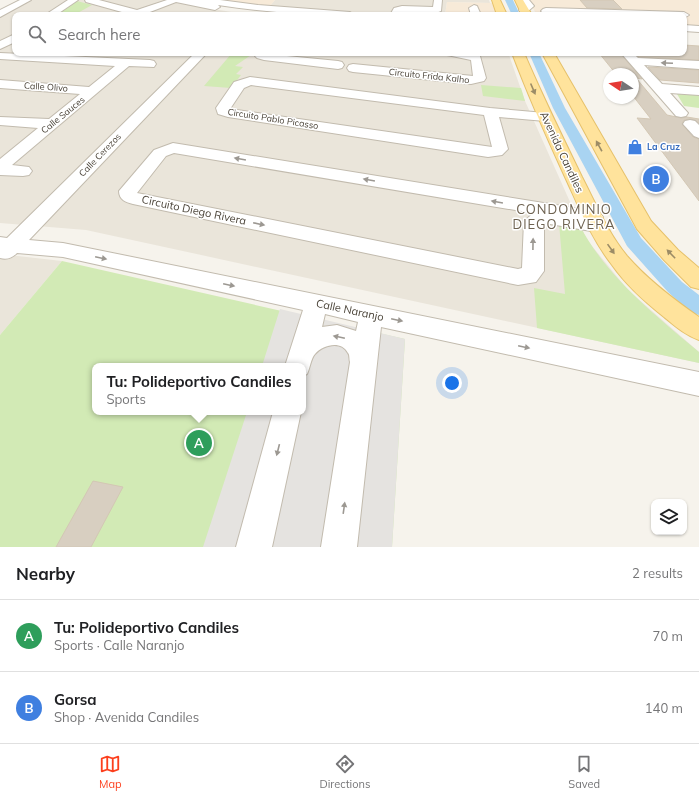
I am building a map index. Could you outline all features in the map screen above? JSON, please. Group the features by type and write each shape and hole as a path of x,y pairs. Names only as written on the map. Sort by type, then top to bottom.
{"main road":[{"path":"496,0 501,12"},
{"path":"520,0 526,8"},
{"name":"Avenida Candiles","path":"519,56 546,120 595,222 620,261 643,286 659,300 699,330"},
{"path":"550,56 644,225 671,255 699,281"}],"street":[{"path":"0,10 18,0"},
{"path":"0,15 27,0"},
{"path":"55,12 74,0"},
{"path":"89,0 129,12"},
{"path":"141,12 176,0 309,12"},
{"path":"391,12 402,9 436,10 438,9 438,0"},
{"path":"572,0 582,12"},
{"path":"188,11 200,2"},
{"path":"200,2 235,12"},
{"path":"87,11 100,3"},
{"path":"336,12 340,4"},
{"path":"546,10 571,12"},
{"path":"0,15 12,16"},
{"path":"687,18 695,34"},
{"path":"0,34 12,34"},
{"path":"0,46 12,40"},
{"path":"0,56 150,64"},
{"name":"Calle Cerezos","path":"7,242 198,56"},
{"path":"261,56 319,58 338,65"},
{"name":"Circuito Frida Kalho","path":"353,68 379,65 471,80 480,78 476,58 472,56"},
{"path":"631,57 699,65"},
{"path":"631,57 688,117"},
{"name":"Calle Sauces","path":"0,167 126,63"},
{"name":"Circuito Pablo Picasso","path":"491,114 500,149 496,152 228,113 223,111 223,108 239,85 250,81 491,114 546,120"},
{"name":"Calle Olivo","path":"0,84 93,91"},
{"path":"659,88 699,91"},
{"path":"0,121 52,124"},
{"name":"Circuito Diego Rivera","path":"173,148 595,222 547,217 538,218 534,222 533,226 533,271 528,276 518,278 133,198 128,195 128,191 160,153 173,148"},
{"path":"0,170 23,171"},
{"path":"7,242 67,238"},
{"name":"Calle Naranjo","path":"7,242 63,250 699,384"},
{"path":"300,360 317,303"},
{"path":"339,547 363,362 371,314"},
{"path":"300,360 316,339 329,335 339,335 354,342 359,347 363,362"},
{"path":"254,547 286,415"}],"shaded area":[{"path":"31,0 163,0 231,12 12,12 12,56 509,56 525,101 587,240 628,290 699,352 699,363 86,230 0,223 0,17"},
{"path":"216,0 275,0 269,7"},
{"path":"275,0 489,0 490,3 447,2 445,12 335,12 269,7"},
{"path":"528,0 699,0 699,32 687,32 687,12 535,12"},
{"path":"447,2 492,3 496,12 445,12"},
{"path":"0,254 62,261 0,335"},
{"path":"280,309 405,339 392,547 203,547 246,415 306,415 306,363 263,363"}],"green space":[{"path":"77,1 92,5 79,12 60,12"},
{"path":"229,56 250,56 235,66 243,67 236,74 241,75 231,88 204,86"},
{"path":"481,85 521,88 525,101 483,96"},
{"path":"677,94 699,95 699,108 684,106"},
{"path":"559,223 580,226 604,262 633,294 699,352 699,363 537,328 534,288 565,294"},
{"path":"62,261 405,339 392,547 0,547 0,335"}],"building":[{"path":"580,0 613,0 622,9 587,8"},
{"path":"687,45 699,46 699,60 638,56 687,56"},
{"path":"601,56 623,56 633,68 611,68"},
{"path":"648,67 699,70 699,83 660,80"},
{"path":"639,82 667,115 681,118 687,117 699,119 699,123 690,119 684,120 682,124 693,137 699,139 699,201 637,118 651,119 639,104"},
{"path":"93,481 123,487 91,547 56,547"}],"waterway":[{"path":"509,0 515,12"},
{"path":"535,56 559,108 634,242 675,287 699,307"}],"place":[{"name":"La Cruz","path":"635,147"},
{"name":"Gorsa","path":"656,179"},
{"name":"Tu: Polideportivo Candiles","path":"199,443"}],"district":[{"name":"CONDOMINIO DIEGO RIVERA","path":"564,216"}]}
